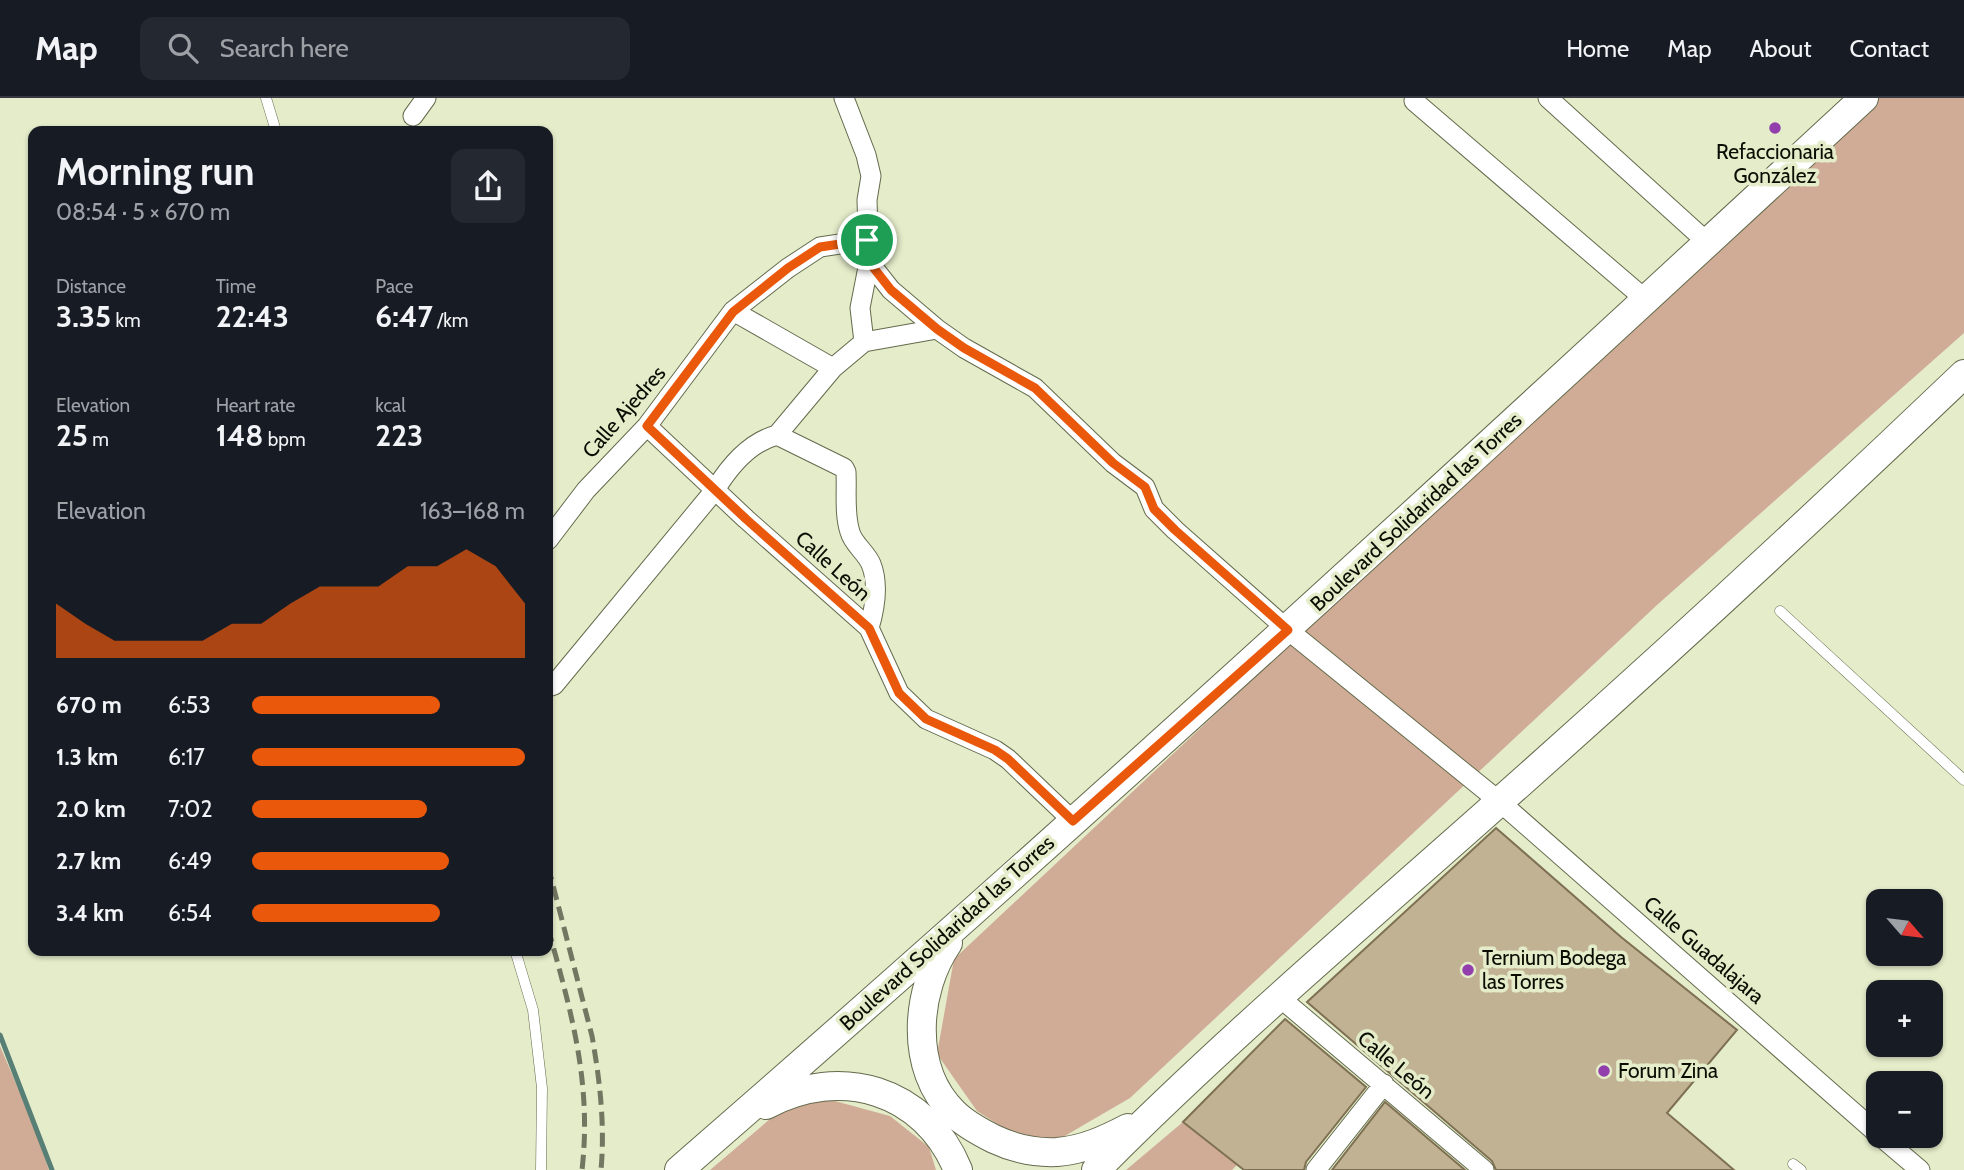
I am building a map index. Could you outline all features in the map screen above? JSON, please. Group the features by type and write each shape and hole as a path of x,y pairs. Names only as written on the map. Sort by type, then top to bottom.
{"main road":[{"name":"Boulevard Solidaridad las Torres","path":"679,1170 1288,630 1864,98"},
{"path":"1096,1170 1278,996 1500,802 1796,534 1964,374"},
{"path":"966,918 934,968 926,986 920,1017 929,1070 942,1098 953,1112 969,1125 1002,1142 1041,1152 1076,1150 1152,1114"},
{"path":"721,1134 769,1104 804,1089 822,1086 860,1087 895,1100 918,1115 938,1135 958,1170"}],"street":[{"path":"413,116 426,98"},
{"path":"844,98 866,155 871,176 867,200 869,262 860,307 864,342"},
{"path":"1548,98 1708,243"},
{"path":"1414,101 1646,300"},
{"name":"Calle Ajedres","path":"553,533 586,490 647,426 733,312 788,268 820,247 867,240"},
{"path":"869,262 891,290 937,329 964,348 1035,388 1113,463 1145,487 1154,509 1175,530 1288,630"},
{"path":"733,312 833,368"},
{"path":"553,685 715,490 735,461 769,437 777,435 833,368 864,342 937,329"},
{"name":"Calle León","path":"647,426 869,628 899,693 916,712 995,750 1008,759 1073,821"},
{"path":"777,435 844,468 846,472 848,528 870,563 872,571 876,603 869,628"},
{"name":"Calle Guadalajara","path":"1288,630 1500,802 1866,1124"},
{"name":"Calle León","path":"1278,996 1484,1170"},
{"path":"1315,1170 1384,1084"},
{"name":"Calle Guadalajara","path":"1894,1148 1920,1170"}],"lane":[{"path":"266,98 274,126"},
{"path":"1780,611 1964,780"},
{"path":"518,956 533,1010 542,1088 541,1170"}],"shaded area":[{"path":"1873,98 1964,98 1964,333 1657,605 1130,1098 1039,1151 977,1111 937,1054 954,959"},
{"path":"0,1046 32,1121 49,1170 0,1170"},
{"path":"831,1100 890,1116 929,1147 936,1170 710,1170 783,1108"},
{"path":"1183,1122 1237,1165 1232,1170 1126,1170"}],"building":[{"path":"1496,828 1621,937 1737,1030 1667,1113 1734,1170 1496,1170 1492,1161 1307,1002"},
{"path":"1285,1019 1366,1087 1306,1162 1304,1170 1244,1170 1183,1122"},
{"path":"1385,1102 1465,1170 1332,1170"}],"waterway":[{"path":"0,1035 52,1170"}],"railway":[{"path":"553,885 592,1036 601,1103 601,1170"},
{"path":"553,947 572,1018 582,1077 582,1170"}],"place":[{"name":"Refaccionaria González","path":"1775,128"},
{"name":"Ternium Bodega las Torres","path":"1468,970"},
{"name":"Forum Zina","path":"1604,1071"}],"route":[{"path":"867,240 869,262 891,290 964,348 1035,388 1113,463 1145,487 1154,509 1175,530 1288,630 1073,821 1008,759 995,750 916,712 899,693 869,628 746,519 647,426 733,312 788,268 820,247 867,240"}]}
